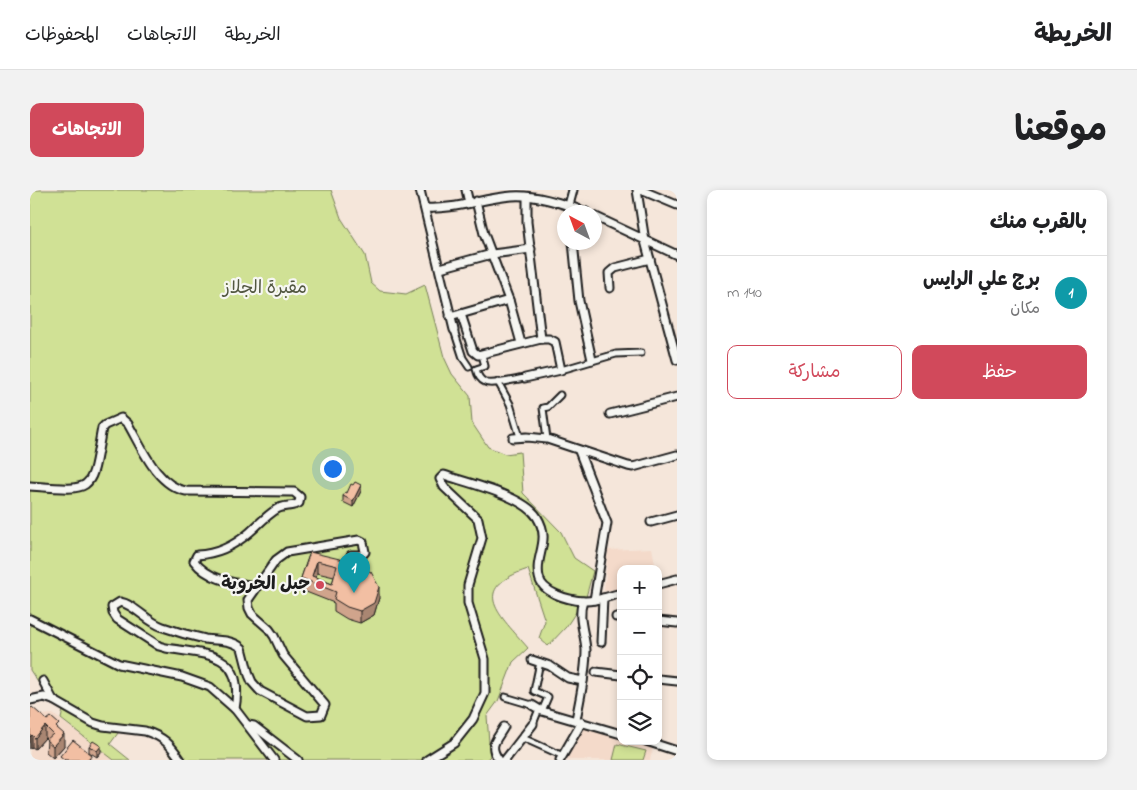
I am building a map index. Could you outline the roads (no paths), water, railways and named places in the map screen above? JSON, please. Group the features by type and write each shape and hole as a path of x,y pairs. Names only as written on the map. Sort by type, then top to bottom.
{"street":[{"path":"420,190 440,268 450,317 463,358 469,367"},
{"path":"466,190 473,202 509,300 521,343"},
{"path":"570,205 573,190"},
{"path":"637,190 645,241 675,343 677,360"},
{"path":"641,190 677,205"},
{"path":"425,208 452,208 512,193 557,206"},
{"path":"527,197 527,222 541,338"},
{"path":"602,220 677,255"},
{"path":"440,268 492,254 531,249"},
{"path":"574,250 579,301 592,360"},
{"path":"610,288 609,273 614,268 650,259"},
{"path":"450,317 509,300"},
{"path":"461,314 473,351 478,355 541,338 549,339 555,342 561,370"},
{"path":"482,355 485,366 476,369 478,375 484,382 492,384 561,370 616,354 640,353"},
{"path":"498,382 510,404 516,438 547,439 633,467 677,455"},
{"path":"547,439 543,408 548,407 560,395"},
{"path":"610,414 677,397"},
{"path":"30,486 72,489 83,487 93,475 102,428 121,418 128,424 158,474 170,486 178,490 294,492 300,497 299,503 296,505 282,506 277,509 250,532 222,551 195,558 194,561 198,566 216,578 223,581 258,586"},
{"path":"578,450 606,523 594,600"},
{"path":"428,760 454,742 472,720 485,693 485,659 468,603 468,585 482,538 478,519 444,488 440,479 444,474 501,494 526,506 537,516 542,528 544,541 539,577 545,588 560,596 583,601 617,594"},
{"path":"652,522 677,515"},
{"path":"235,709 238,696 236,685 233,673 224,661 213,656 159,646 117,619 112,607 120,602 126,602 149,621 162,627 207,639 238,644 242,648 252,682 260,691 307,716 321,715 324,705 322,701 283,655 269,629 252,614 248,600 276,560 287,552 359,540 362,542 365,552 362,555 351,555"},
{"path":"662,583 677,579"},
{"path":"600,642 603,598"},
{"path":"522,738 562,758 579,721 586,650 580,611 583,601"},
{"path":"30,619 119,664 182,677 201,683 216,691 235,709 274,760"},
{"path":"662,621 677,623"},
{"path":"532,660 550,666 568,678 583,681"},
{"path":"505,760 532,724 548,697 534,692 540,662"},
{"path":"596,672 617,675"},
{"path":"662,679 677,681"},
{"path":"43,681 53,700"},
{"path":"30,700 44,697 98,725 152,733 167,741 181,760"},
{"path":"506,697 532,705 541,710 617,733"},
{"path":"247,725 254,726 298,760"},
{"path":"500,760 494,753 493,747 504,727"},
{"path":"658,745 677,751"}],"place":[{"name":"جبل الخروبة","path":"320,585"},
{"name":"برج علي الرايس","path":"354,593"}],"park label":[{"name":"مقبرة الجلاز","path":"265,289"}]}
